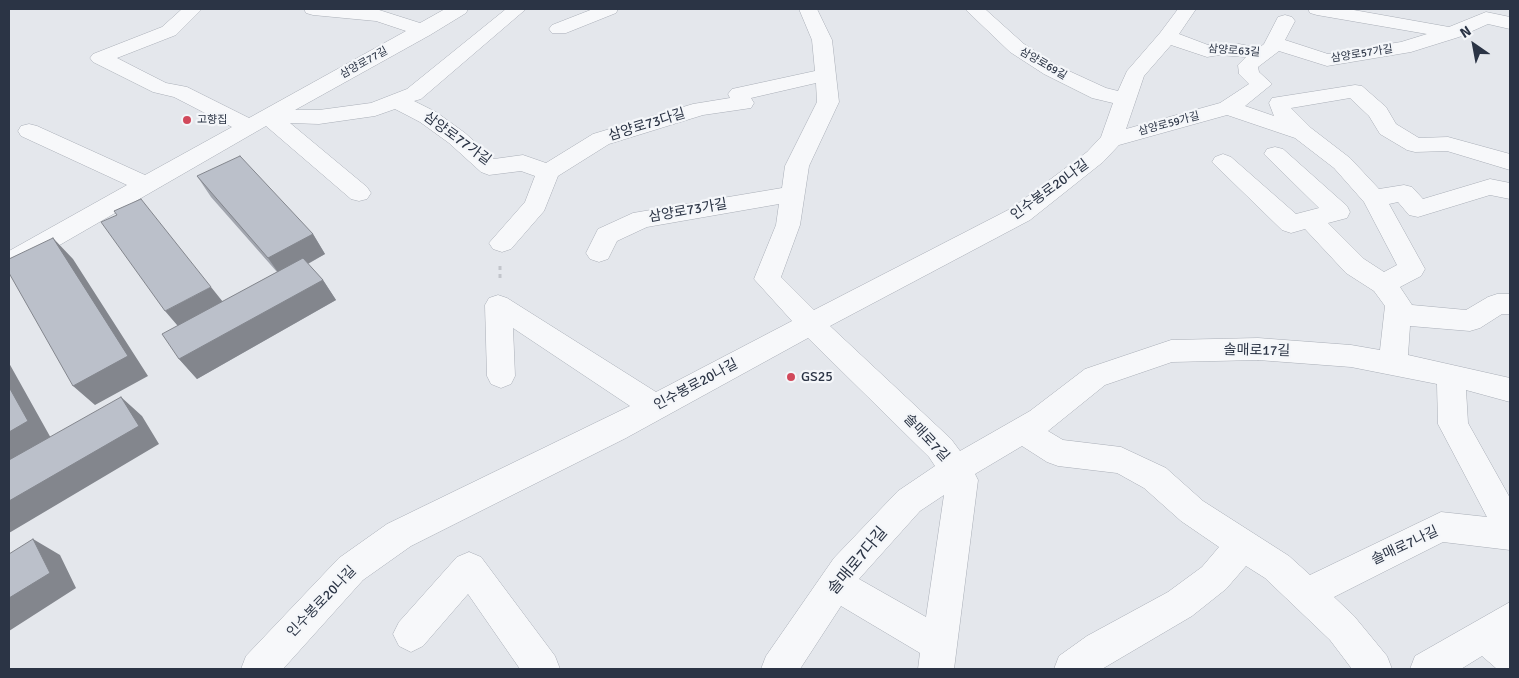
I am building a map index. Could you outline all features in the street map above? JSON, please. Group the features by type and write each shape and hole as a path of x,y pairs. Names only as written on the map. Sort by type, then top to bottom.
{"street":[{"path":"193,9 168,31 100,58 160,88 180,92 259,121 359,193"},
{"path":"313,9 390,13 423,31"},
{"name":"삼양로77길","path":"259,121 423,31 459,9"},
{"path":"9,262 259,121 319,117 375,110 414,94 517,9"},
{"path":"559,29 609,9"},
{"path":"808,9 822,40 828,102 796,166 788,225 767,279 810,324"},
{"name":"삼양로69길","path":"974,9 1016,48 1051,70 1099,93 1125,99"},
{"path":"1125,99 1134,75 1166,37 1186,9"},
{"name":"삼양로57가길","path":"1317,9 1452,34"},
{"name":"삼양로57가길","path":"1268,49 1327,60 1404,48 1452,34 1486,18 1510,23"},
{"name":"삼양로63길","path":"1166,37 1208,51 1268,49 1285,21"},
{"name":"삼양로59가길","path":"1110,140 1228,108 1262,84 1249,74 1248,65 1268,49"},
{"path":"1327,60 1364,88 1280,103 1281,111 1302,133 1342,163 1374,198 1412,268 1384,284"},
{"name":"삼양로73다길","path":"548,172 601,139 702,109 743,103 739,94 825,75"},
{"path":"1355,91 1378,112 1388,128 1415,145 1448,144 1510,162"},
{"name":"인수봉로20나길","path":"259,669 351,569 399,535 654,408 810,324 1022,214 1096,158 1110,140 1121,117 1125,99"},
{"name":"삼양로77가길","path":"397,101 428,117 457,138 489,167 523,163 548,172"},
{"path":"1228,108 1302,133"},
{"path":"29,131 147,185"},
{"path":"1223,162 1290,224 1338,212 1275,154"},
{"path":"502,243 536,206 548,172"},
{"path":"1374,198 1404,193 1418,209 1490,187 1510,191"},
{"name":"삼양로73가길","path":"599,253 607,235 642,219 792,194"},
{"path":"1310,219 1355,266 1384,284 1399,304 1393,364"},
{"path":"1398,314 1470,321 1497,304 1510,304"},
{"path":"498,306 501,376"},
{"path":"498,306 654,408"},
{"name":"솔매로7길","path":"810,324 940,448 962,480 961,501 938,657 836,584"},
{"name":"솔매로17길","path":"955,470 1023,431 1095,377 1171,352 1258,348 1351,356 1451,375 1510,390"},
{"path":"1451,375 1453,424 1510,528"},
{"path":"1023,431 1058,453 1121,460 1155,478 1192,511 1277,568 1342,628 1374,669"},
{"name":"솔매로7다길","path":"778,669 846,569 909,501 955,470"},
{"name":"솔매로7나길","path":"1306,594 1441,527 1510,535"},
{"path":"1072,669 1100,649 1180,604 1214,578 1243,545"},
{"path":"411,634 469,568 542,669"},
{"path":"1428,669 1497,627 1510,657"}],"path":[{"path":"498,306 502,243"}],"building":[{"path":"240,156 313,234 268,258 197,176"},
{"path":"141,199 211,287 165,311 101,222 117,215 114,211"},
{"path":"53,238 128,356 73,386 9,273 9,259"},
{"path":"303,258 323,280 179,359 162,334"},
{"path":"9,387 28,421 9,432"},
{"path":"121,397 139,426 9,501 9,460"},
{"path":"33,539 50,573 9,598 9,554"}],"place":[{"name":"고향집","path":"187,120"},
{"name":"GS25","path":"791,377"}]}
